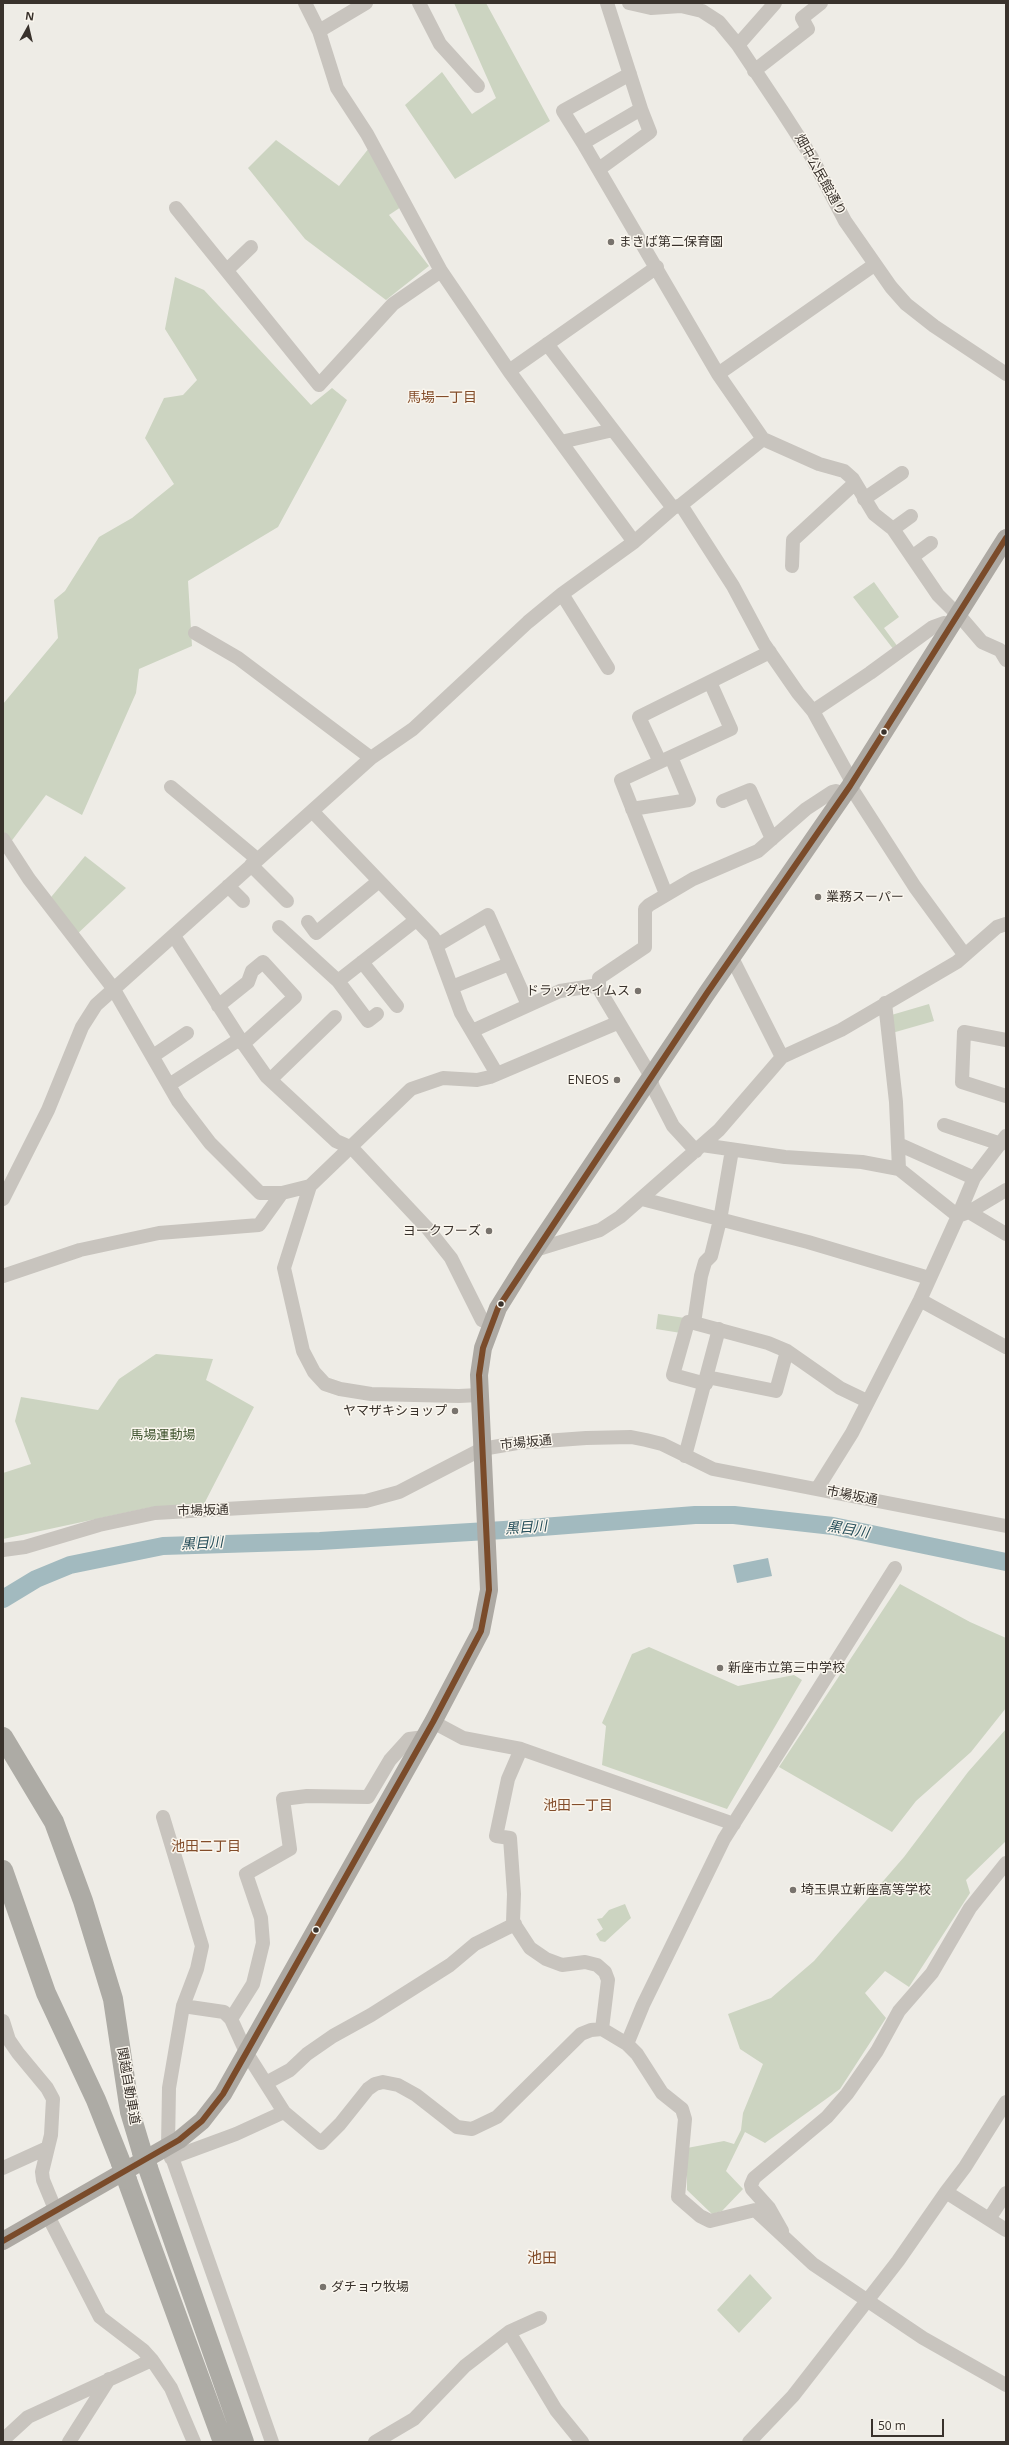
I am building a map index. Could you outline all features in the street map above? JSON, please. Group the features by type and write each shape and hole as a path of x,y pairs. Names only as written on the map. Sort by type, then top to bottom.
{"highway":[{"name":"関越自動車道","path":"3,1737 54,1822 84,1901 109,1981 129,2105 145,2160 244,2442"},
{"path":"3,1870 46,1993 96,2100 124,2172 222,2442"}],"main road":[{"path":"3,2241 51,2211 170,2152 210,2111 223,2094 429,1730 482,1631 488,1604 488,1564 479,1395 480,1362 491,1324 505,1295 849,787 1005,542"}],"street":[{"path":"305,3 319,31 337,88 367,134 441,271 509,371 634,542"},
{"path":"319,31 366,3"},
{"path":"419,3 440,44 478,86"},
{"path":"599,169 650,132 620,49 607,3"},
{"name":"畑中公民館通り","path":"629,3 651,8 681,6 702,11 719,22 738,45 811,156 845,221 874,265 906,304 1006,374"},
{"path":"738,45 775,3"},
{"path":"754,71 808,29 802,18 821,3"},
{"path":"630,74 563,111 657,267 718,374 763,439 819,464 844,471 855,483 874,514 893,529 955,619 982,642 1000,650 1006,660"},
{"path":"583,143 641,109"},
{"path":"176,208 319,385 392,304 441,271"},
{"path":"227,270 251,247"},
{"path":"718,374 874,265"},
{"path":"509,371 657,267"},
{"path":"548,344 613,430 677,507 733,586 770,652 798,693 813,711 849,787 915,886 964,954"},
{"path":"561,442 613,430"},
{"path":"3,1199 48,1110 82,1027 96,1005 113,988 174,936 254,862 371,758 413,729 528,622 562,594 634,542 763,439"},
{"path":"864,499 902,473"},
{"path":"792,566 793,540 855,483"},
{"path":"893,529 911,516"},
{"path":"912,557 931,543"},
{"path":"562,594 608,668"},
{"path":"813,711 870,674 933,627 955,619"},
{"path":"195,633 238,658 371,758"},
{"path":"632,809 689,800 639,717 770,652"},
{"path":"666,894 621,780 731,729 710,682"},
{"path":"171,787 254,862 287,901"},
{"path":"849,787 832,792 806,809 758,851 692,879 666,894 645,909 645,947 599,978 598,985 617,1023 651,1079 673,1126 699,1148 732,1150 785,1157 862,1162 899,1169 964,1214 1006,1234"},
{"path":"723,801 750,790 772,839"},
{"path":"312,811 433,937 461,1013 497,1074"},
{"path":"3,839 29,879 113,988 178,1101 210,1142 260,1193 282,1194 310,1186 352,1148 411,1089 443,1078 477,1080 497,1074 617,1023"},
{"path":"308,922 316,933 379,881"},
{"path":"228,886 243,901"},
{"path":"436,946 488,915 528,1005"},
{"path":"338,981 416,920"},
{"path":"279,927 338,981 368,1021 377,1014"},
{"path":"535,1250 600,1230 642,1199 719,1130 782,1057 841,1030 956,962 997,927 1005,928"},
{"path":"174,936 241,1042 270,1080 336,1141 352,1148 442,1246 458,1270 482,1320 491,1324"},
{"path":"732,958 782,1057"},
{"path":"169,1085 241,1042 294,997 263,962 252,971 248,982 218,1006"},
{"path":"362,962 397,1006"},
{"path":"452,987 509,964"},
{"path":"472,1031 560,991 598,985"},
{"path":"885,1003 896,1102 899,1169"},
{"path":"270,1080 335,1017"},
{"path":"1006,1040 964,1032 962,1082 1006,1096"},
{"path":"152,1056 187,1034"},
{"path":"816,1489 852,1432 920,1300 929,1278 964,1214 974,1178 1003,1140 944,1125"},
{"path":"898,1144 974,1178"},
{"path":"694,1323 701,1276 705,1262 711,1256 720,1220 732,1150"},
{"path":"310,1186 284,1268 303,1351 314,1372 325,1384 340,1389 371,1394 479,1395"},
{"path":"964,1214 1006,1190"},
{"path":"3,1276 80,1250 159,1233 259,1225 282,1194"},
{"path":"642,1199 808,1242 929,1278"},
{"path":"920,1300 1006,1347"},
{"path":"787,1351 776,1391 673,1375 688,1322 768,1343 787,1351 840,1388 867,1401"},
{"path":"685,1456 719,1329"},
{"name":"市場坂通","path":"3,1550 26,1547 99,1525 155,1513 366,1501 399,1492 482,1449 517,1443 631,1437 662,1444 713,1469 1006,1526"},
{"path":"627,2044 643,2005 724,1838 894,1568"},
{"path":"231,2019 254,1984 263,1943 261,1918 246,1874 290,1849 283,1799 307,1796 368,1797 390,1760 409,1739 429,1730 474,1741 507,1744 734,1824"},
{"path":"521,1749 508,1779 496,1836 510,1838 515,1924 530,1948 546,1959 562,1965 585,1962 597,1965 605,1972 608,1980 602,2028"},
{"path":"163,1817 202,1946 197,1969 183,2006 169,2088 170,2152 246,2364 272,2442"},
{"path":"788,2243 769,2208 752,2189 751,2185 754,2178 827,2116 847,2094 877,2051 899,2011 932,1972 970,1908 1006,1863"},
{"path":"266,2083 290,2070 307,2054 333,2036 371,2015 450,1965 475,1944 515,1924"},
{"path":"183,2006 224,2012 231,2019 246,2052 284,2112 321,2143 340,2124 368,2089 375,2084 383,2082 398,2085 416,2095 457,2127 472,2129 497,2117 532,2080 581,2034 602,2028 627,2044 637,2054 662,2093 682,2109 685,2118 678,2197 700,2216 710,2221 755,2210 788,2243 813,2264 923,2338 1006,2385"},
{"path":"3,2021 9,2040 47,2088 53,2099 52,2128 42,2180 51,2211 100,2317 143,2350 152,2360 171,2388 192,2441"},
{"path":"3,2054 18,2053"},
{"path":"749,2442 784,2406 868,2301 946,2192 1006,2102"},
{"path":"170,2152 236,2134 284,2112"},
{"path":"3,2168 47,2148"},
{"path":"946,2192 1006,2230"},
{"path":"989,2220 1006,2193"},
{"path":"375,2442 414,2419 465,2366 509,2332 540,2318"},
{"path":"509,2332 556,2410 582,2442"},
{"path":"3,2440 28,2418 152,2360"},
{"path":"69,2442 109,2379"}],"green space":[{"path":"454,3 486,3 550,121 455,179 405,105 442,72 472,114 496,98"},
{"path":"276,140 339,186 369,148 401,207 389,215 429,266 386,300 305,239 248,168"},
{"path":"175,277 204,290 311,405 332,388 347,400 278,527 188,581 192,646 139,669 136,693 82,815 46,795 10,843 3,830 3,704 58,638 54,600 65,591 99,537 132,518 174,484 145,438 164,398 183,395 197,380 165,329"},
{"path":"874,582 899,617 884,628 898,647 894,650 853,597"},
{"path":"85,856 126,888 74,937 47,902"},
{"path":"929,1004 934,1021 892,1033 888,1016"},
{"path":"658,1314 685,1318 681,1333 656,1329"},
{"name":"馬場運動場","path":"156,1354 213,1359 206,1380 254,1407 204,1504 152,1507 3,1539 3,1473 31,1464 15,1421 21,1397 98,1410 119,1379"},
{"path":"900,1584 970,1622 1006,1638 1006,1708 971,1752 916,1801 892,1832 779,1767"},
{"path":"649,1647 738,1686 794,1675 802,1680 727,1809 602,1765 606,1726 602,1723 632,1654"},
{"path":"1006,1729 1006,1841 966,1880 970,1893 909,1987 885,1971 865,1993 886,2018 840,2089 765,2143 745,2132 726,2171 743,2189 722,2211 712,2214 687,2190 687,2148 724,2141 734,2144 741,2130 743,2113 763,2064 740,2049 728,2014 771,1998 814,1961 904,1857 968,1772"},
{"path":"625,1904 631,1918 605,1942 600,1941 596,1934 603,1929 597,1919 602,1918 609,1910"},
{"path":"750,2274 772,2298 739,2333 717,2310"}],"water":[{"path":"768,1558 772,1576 737,1583 733,1565"}],"waterway":[{"name":"黒目川","path":"3,1599 36,1579 70,1565 163,1546 320,1541 504,1530 695,1515 734,1515 833,1526 1006,1562"}],"transit line":[{"path":"3,2241 179,2140 202,2121 223,2094 433,1722 481,1631 489,1590 479,1375 483,1348 498,1308 707,993 850,786 1006,538"}],"place":[{"name":"まきば第二保育園","path":"611,242"},
{"name":"業務スーパー","path":"818,897"},
{"name":"ドラッグセイムス","path":"638,991"},
{"name":"ENEOS","path":"617,1080"},
{"name":"ヨークフーズ","path":"489,1231"},
{"name":"ヤマザキショップ","path":"455,1411"},
{"name":"新座市立第三中学校","path":"720,1668"},
{"name":"埼玉県立新座高等学校","path":"793,1890"},
{"name":"ダチョウ牧場","path":"323,2287"}],"district":[{"name":"馬場一丁目","path":"442,398"},
{"name":"池田一丁目","path":"578,1806"},
{"name":"池田二丁目","path":"206,1847"},
{"name":"池田","path":"542,2259"}]}
